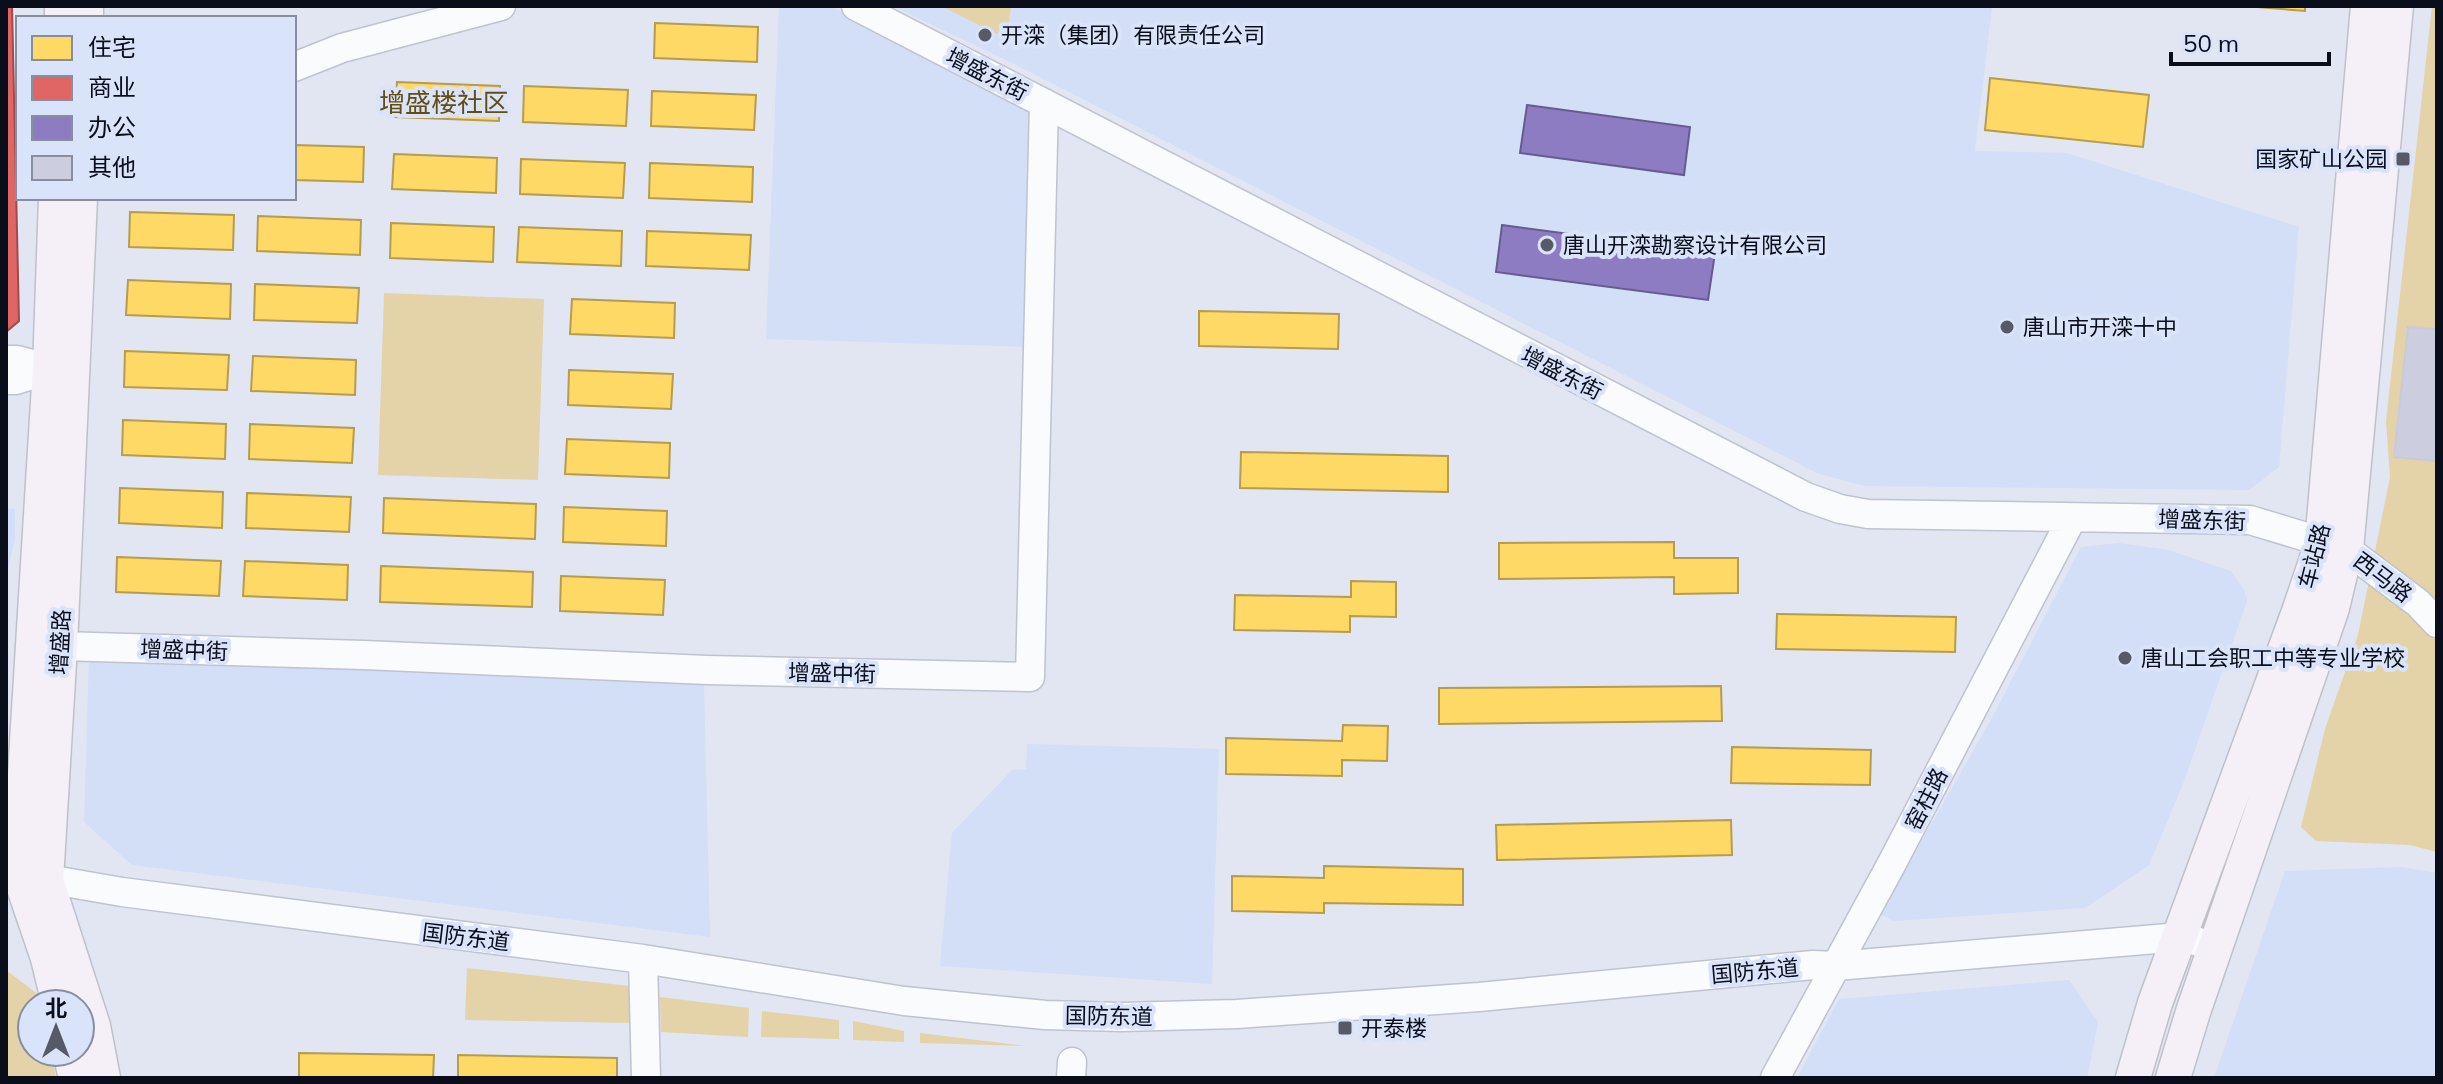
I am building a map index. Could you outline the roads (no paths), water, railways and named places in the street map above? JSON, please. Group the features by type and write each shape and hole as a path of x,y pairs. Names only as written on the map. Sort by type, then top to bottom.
{"main road":[{"name":"车站路","path":"2173,1078 2332,608 2368,6"},
{"name":"车站路","path":"2133,1078 2155,1003 2334,547 2396,6"},
{"name":"增盛路","path":"56,200 62,368 60,646 24,875 93,1026 103,1078"},
{"name":"增盛路","path":"55,988 24,875 62,368 80,200"}],"street":[{"path":"296,66 342,48 501,6"},
{"name":"增盛东街","path":"856,6 1806,497 1840,509 1868,514 2250,520 2334,547"},
{"name":"增盛中街","path":"60,646 707,670 1030,677 1044,103"},
{"path":"6,360 62,368"},
{"path":"6,369 62,368"},
{"path":"6,380 62,368"},
{"name":"窑柱路","path":"1775,1078 1891,865 2072,518"},
{"name":"西马路","path":"2334,547 2418,603 2437,623"},
{"name":"国防东道","path":"24,875 643,959 904,1001 1045,1015 1121,1017 1252,1013 1479,997 1813,965 1836,966 2180,937 2216,948"},
{"path":"643,959 646,1078"}],"place":[{"name":"开滦（集团）有限责任公司","path":"985,35"},
{"name":"国家矿山公园","path":"2403,159"},
{"name":"唐山开滦勘察设计有限公司","path":"1547,245"},
{"name":"唐山市开滦十中","path":"2007,327"},
{"name":"唐山工会职工中等专业学校","path":"2125,658"},
{"name":"开泰楼","path":"1345,1028"}],"district":[{"name":"增盛楼社区","path":"444,103"}]}
